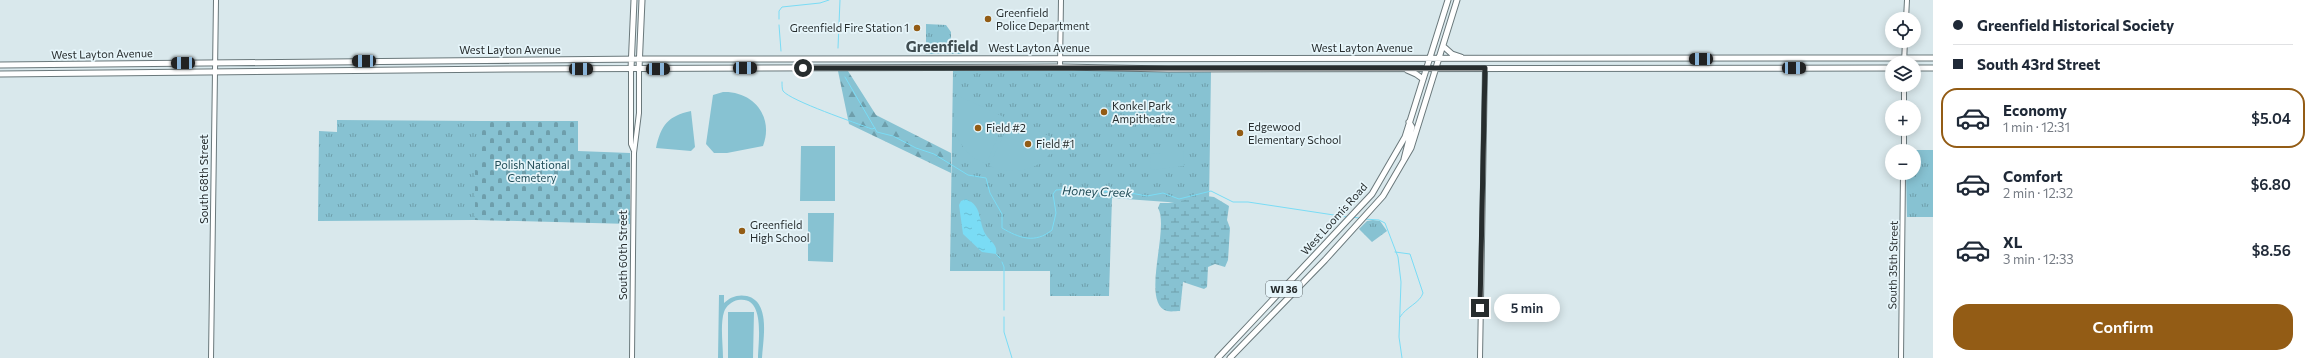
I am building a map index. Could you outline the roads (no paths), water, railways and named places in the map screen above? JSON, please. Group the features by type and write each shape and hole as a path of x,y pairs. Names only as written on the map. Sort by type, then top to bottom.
{"main road":[{"name":"South 60th Street","path":"631,69 634,0"},
{"name":"South 60th Street","path":"639,69 642,0"},
{"name":"West Loomis Road","path":"1218,358 1368,198 1405,137 1448,0"},
{"name":"West Loomis Road","path":"1230,358 1325,260 1383,196 1411,148 1458,0"},
{"path":"632,25 641,25"},
{"path":"1443,46 1452,54 1468,58"},
{"name":"West Layton Avenue","path":"0,65 640,59 1060,58 1468,58 1885,61"},
{"name":"West Layton Avenue","path":"1921,59 1933,58"},
{"name":"West Layton Avenue","path":"0,74 1060,67 1426,69 1885,68"},
{"path":"1396,68 1414,72 1422,79"},
{"path":"1921,68 1933,68"},
{"path":"1404,161 1412,127 1410,122"},
{"path":"1368,198 1376,204"}],"street":[{"name":"South 68th Street","path":"211,358 216,0"},
{"path":"1060,67 1061,0"},
{"path":"1906,12 1907,0"},
{"path":"1480,358 1485,68"},
{"name":"South 60th Street","path":"631,69 631,144 634,151"},
{"name":"South 60th Street","path":"632,358 634,151 637,144 639,69"},
{"path":"631,97 639,97"},
{"name":"South 35th Street","path":"1901,358 1904,180"}],"water":[{"path":"966,199 978,210 986,235 996,248 996,254 982,252 963,234 959,205 961,201"}],"waterway":[{"path":"779,19 779,11 782,7 820,3 829,0"},
{"name":"Honey Creek","path":"838,48 840,0"},
{"path":"779,25 781,51"},
{"name":"Honey Creek","path":"845,77 877,132 893,136 916,148 934,154 968,175 986,178 990,193 1002,214 1002,228 1021,237 1039,237 1052,230 1056,213 1053,194 1056,190 1069,189 1080,193 1091,191 1125,192 1147,196 1163,193 1179,199 1211,191 1233,202 1248,202 1347,217"},
{"path":"782,82 783,91 798,100 824,112 872,129 875,128"},
{"name":"Honey Creek","path":"1352,217 1359,218"},
{"name":"Honey Creek","path":"1364,219 1379,220 1385,223 1398,257 1401,282 1399,337 1402,358"},
{"name":"Honey Creek","path":"1395,252 1410,254 1423,293 1419,300 1406,310 1400,317"},
{"path":"996,254 1000,258"},
{"path":"1002,262 1004,267 1004,310"},
{"path":"1004,317 1004,332 1012,358"}],"place":[{"name":"Greenfield Police Department","path":"988,19"},
{"name":"Greenfield Fire Station 1","path":"917,28"},
{"name":"Konkel Park Ampitheatre","path":"1104,112"},
{"name":"Field #2","path":"978,128"},
{"name":"Edgewood Elementary School","path":"1240,133"},
{"name":"Field #1","path":"1028,144"},
{"name":"Greenfield High School","path":"742,231"}],"district":[{"name":"Greenfield","path":"942,47"}],"park label":[{"name":"Polish National Cemetery","path":"532,171"}]}
